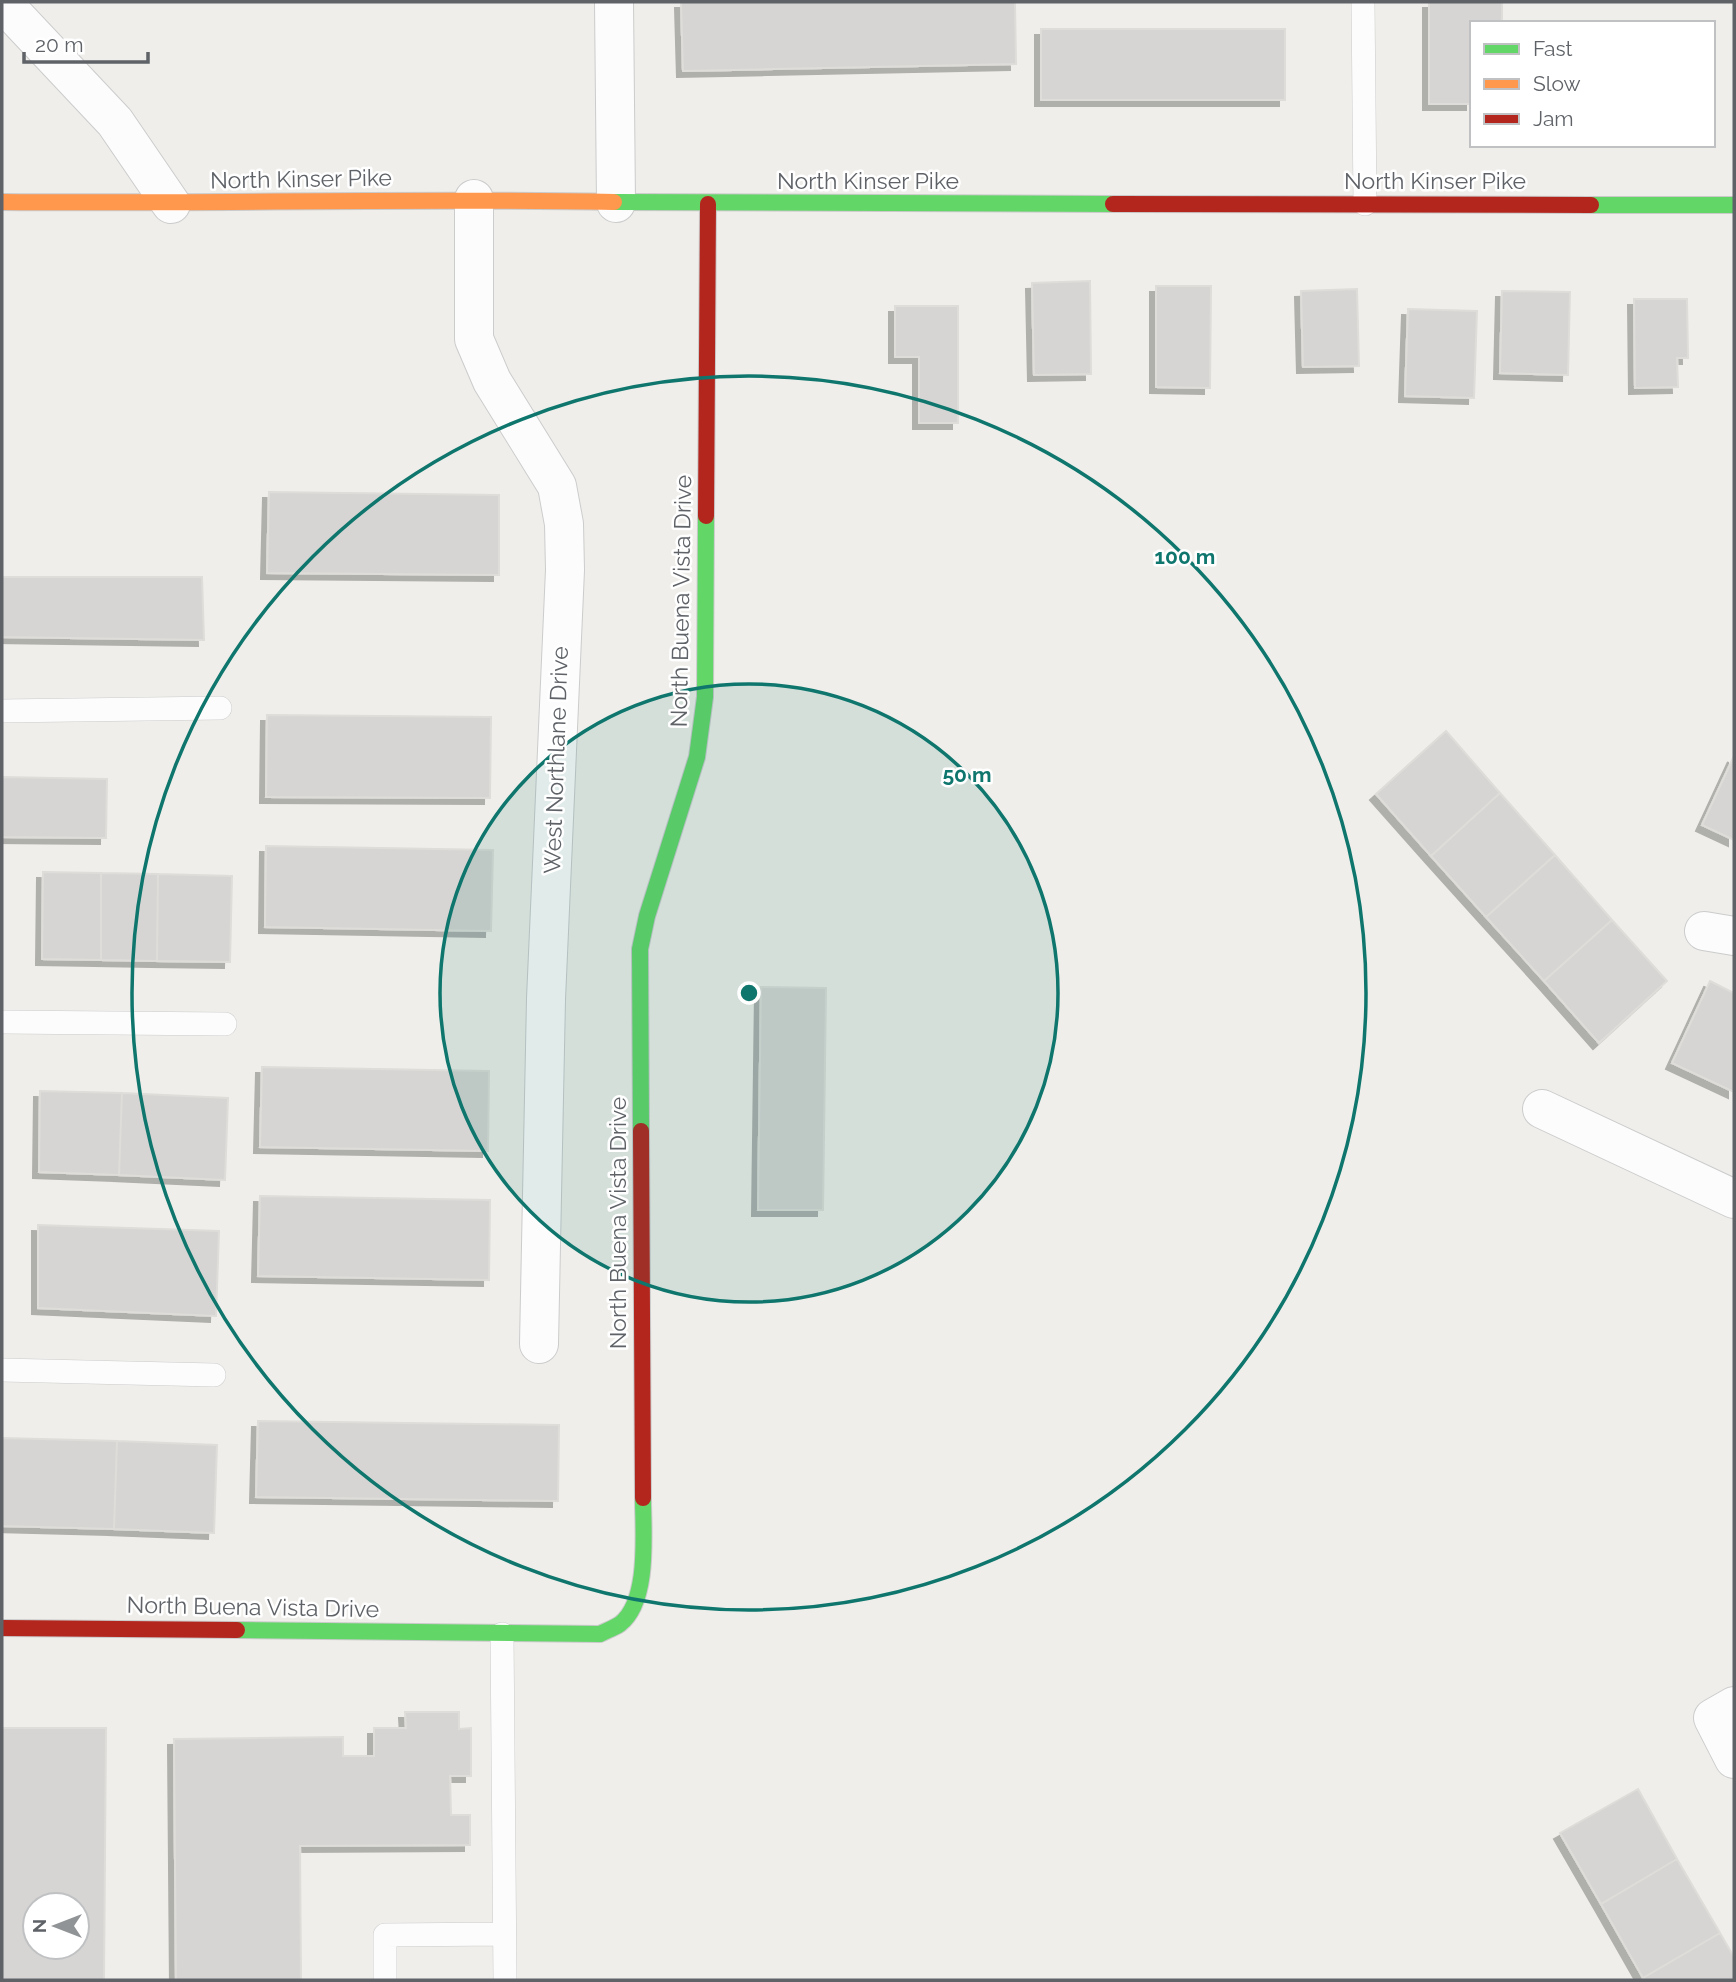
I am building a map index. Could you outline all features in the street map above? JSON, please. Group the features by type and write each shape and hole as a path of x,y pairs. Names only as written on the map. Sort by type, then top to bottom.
{"street":[{"path":"2,2 115,122 171,204"},
{"path":"614,2 616,202"},
{"name":"North Kinser Pike","path":"2,202 171,204 474,199 708,204 1734,205"},
{"name":"West Northlane Drive","path":"474,199 474,339 492,381 557,486 564,524 565,570 546,999 539,1344"},
{"name":"North Buena Vista Drive","path":"2,1628 600,1634 621,1623 635,1604 643,1563 639,949 697,757 705,697 708,204"},
{"path":"1542,1110 1734,1199"},
{"path":"1734,1706 1713,1718 1734,1759"}],"lane":[{"path":"1363,2 1366,204"},
{"path":"2,711 220,708"},
{"path":"2,1022 225,1024"},
{"path":"2,1370 214,1375"},
{"path":"502,1634 505,1980"},
{"path":"385,1980 384,1935 505,1934"}],"building":[{"path":"681,2 1015,2 1016,64 683,71"},
{"path":"1429,2 1502,2 1502,21 1470,21 1470,104 1429,104"},
{"path":"1041,29 1285,29 1285,100 1041,100"},
{"path":"1090,281 1091,374 1034,375 1032,283"},
{"path":"1156,286 1211,286 1210,388 1156,387"},
{"path":"1357,289 1359,366 1303,367 1301,291"},
{"path":"1502,291 1570,292 1568,375 1500,373"},
{"path":"1634,299 1687,299 1688,358 1677,358 1678,387 1635,388"},
{"path":"895,306 958,306 958,423 919,423 919,357 895,357"},
{"path":"1408,309 1477,311 1474,398 1405,396"},
{"path":"269,492 499,495 499,575 267,573"},
{"path":"2,577 202,577 204,640 2,637"},
{"path":"267,715 491,717 490,798 266,797"},
{"path":"1446,731 1500,793 1431,856 1376,794"},
{"path":"1734,756 1734,840 1702,825"},
{"path":"2,777 107,779 106,838 2,837"},
{"path":"1500,793 1555,855 1486,917 1431,856"},
{"path":"266,846 493,850 491,931 265,927"},
{"path":"1555,855 1612,920 1544,981 1486,917"},
{"path":"43,872 101,873 101,960 42,959"},
{"path":"101,873 158,874 157,961 101,960"},
{"path":"158,874 232,876 230,962 157,961"},
{"path":"1612,920 1667,981 1599,1043 1544,981"},
{"path":"1710,981 1734,993 1734,1092 1672,1063"},
{"path":"761,987 826,988 823,1210 758,1210"},
{"path":"262,1067 489,1071 488,1151 260,1147"},
{"path":"40,1091 122,1093 119,1175 39,1172"},
{"path":"122,1093 228,1098 225,1180 119,1175"},
{"path":"260,1196 490,1200 489,1280 258,1276"},
{"path":"38,1225 219,1231 216,1316 38,1308"},
{"path":"258,1421 559,1425 558,1501 256,1497"},
{"path":"2,1438 117,1441 114,1529 2,1526"},
{"path":"117,1441 217,1445 214,1533 114,1529"},
{"path":"405,1712 459,1712 459,1729 471,1728 471,1776 450,1776 451,1815 470,1815 470,1845 300,1846 301,1980 176,1980 174,1739 343,1737 343,1756 374,1756 374,1728 406,1728"},
{"path":"2,1728 106,1728 104,1980 2,1980"},
{"path":"1638,1789 1677,1859 1601,1904 1560,1833"},
{"path":"1677,1859 1720,1933 1643,1978 1601,1904"},
{"path":"1720,1933 1734,1957 1734,1980 1643,1978"}],"traffic: fast":[{"path":"614,202 1113,204"},
{"path":"1591,205 1734,205"},
{"path":"641,1131 640,949 647,916 697,757 705,697 706,516"},
{"path":"237,1630 600,1634 620,1624 630,1613 636,1599 643,1565 643,1498"}],"traffic: slow":[{"path":"2,202 614,202"}],"traffic: jam":[{"path":"706,516 708,204"},
{"path":"1113,204 1591,205"},
{"path":"641,1131 643,1498"},
{"path":"2,1628 237,1630"}]}
